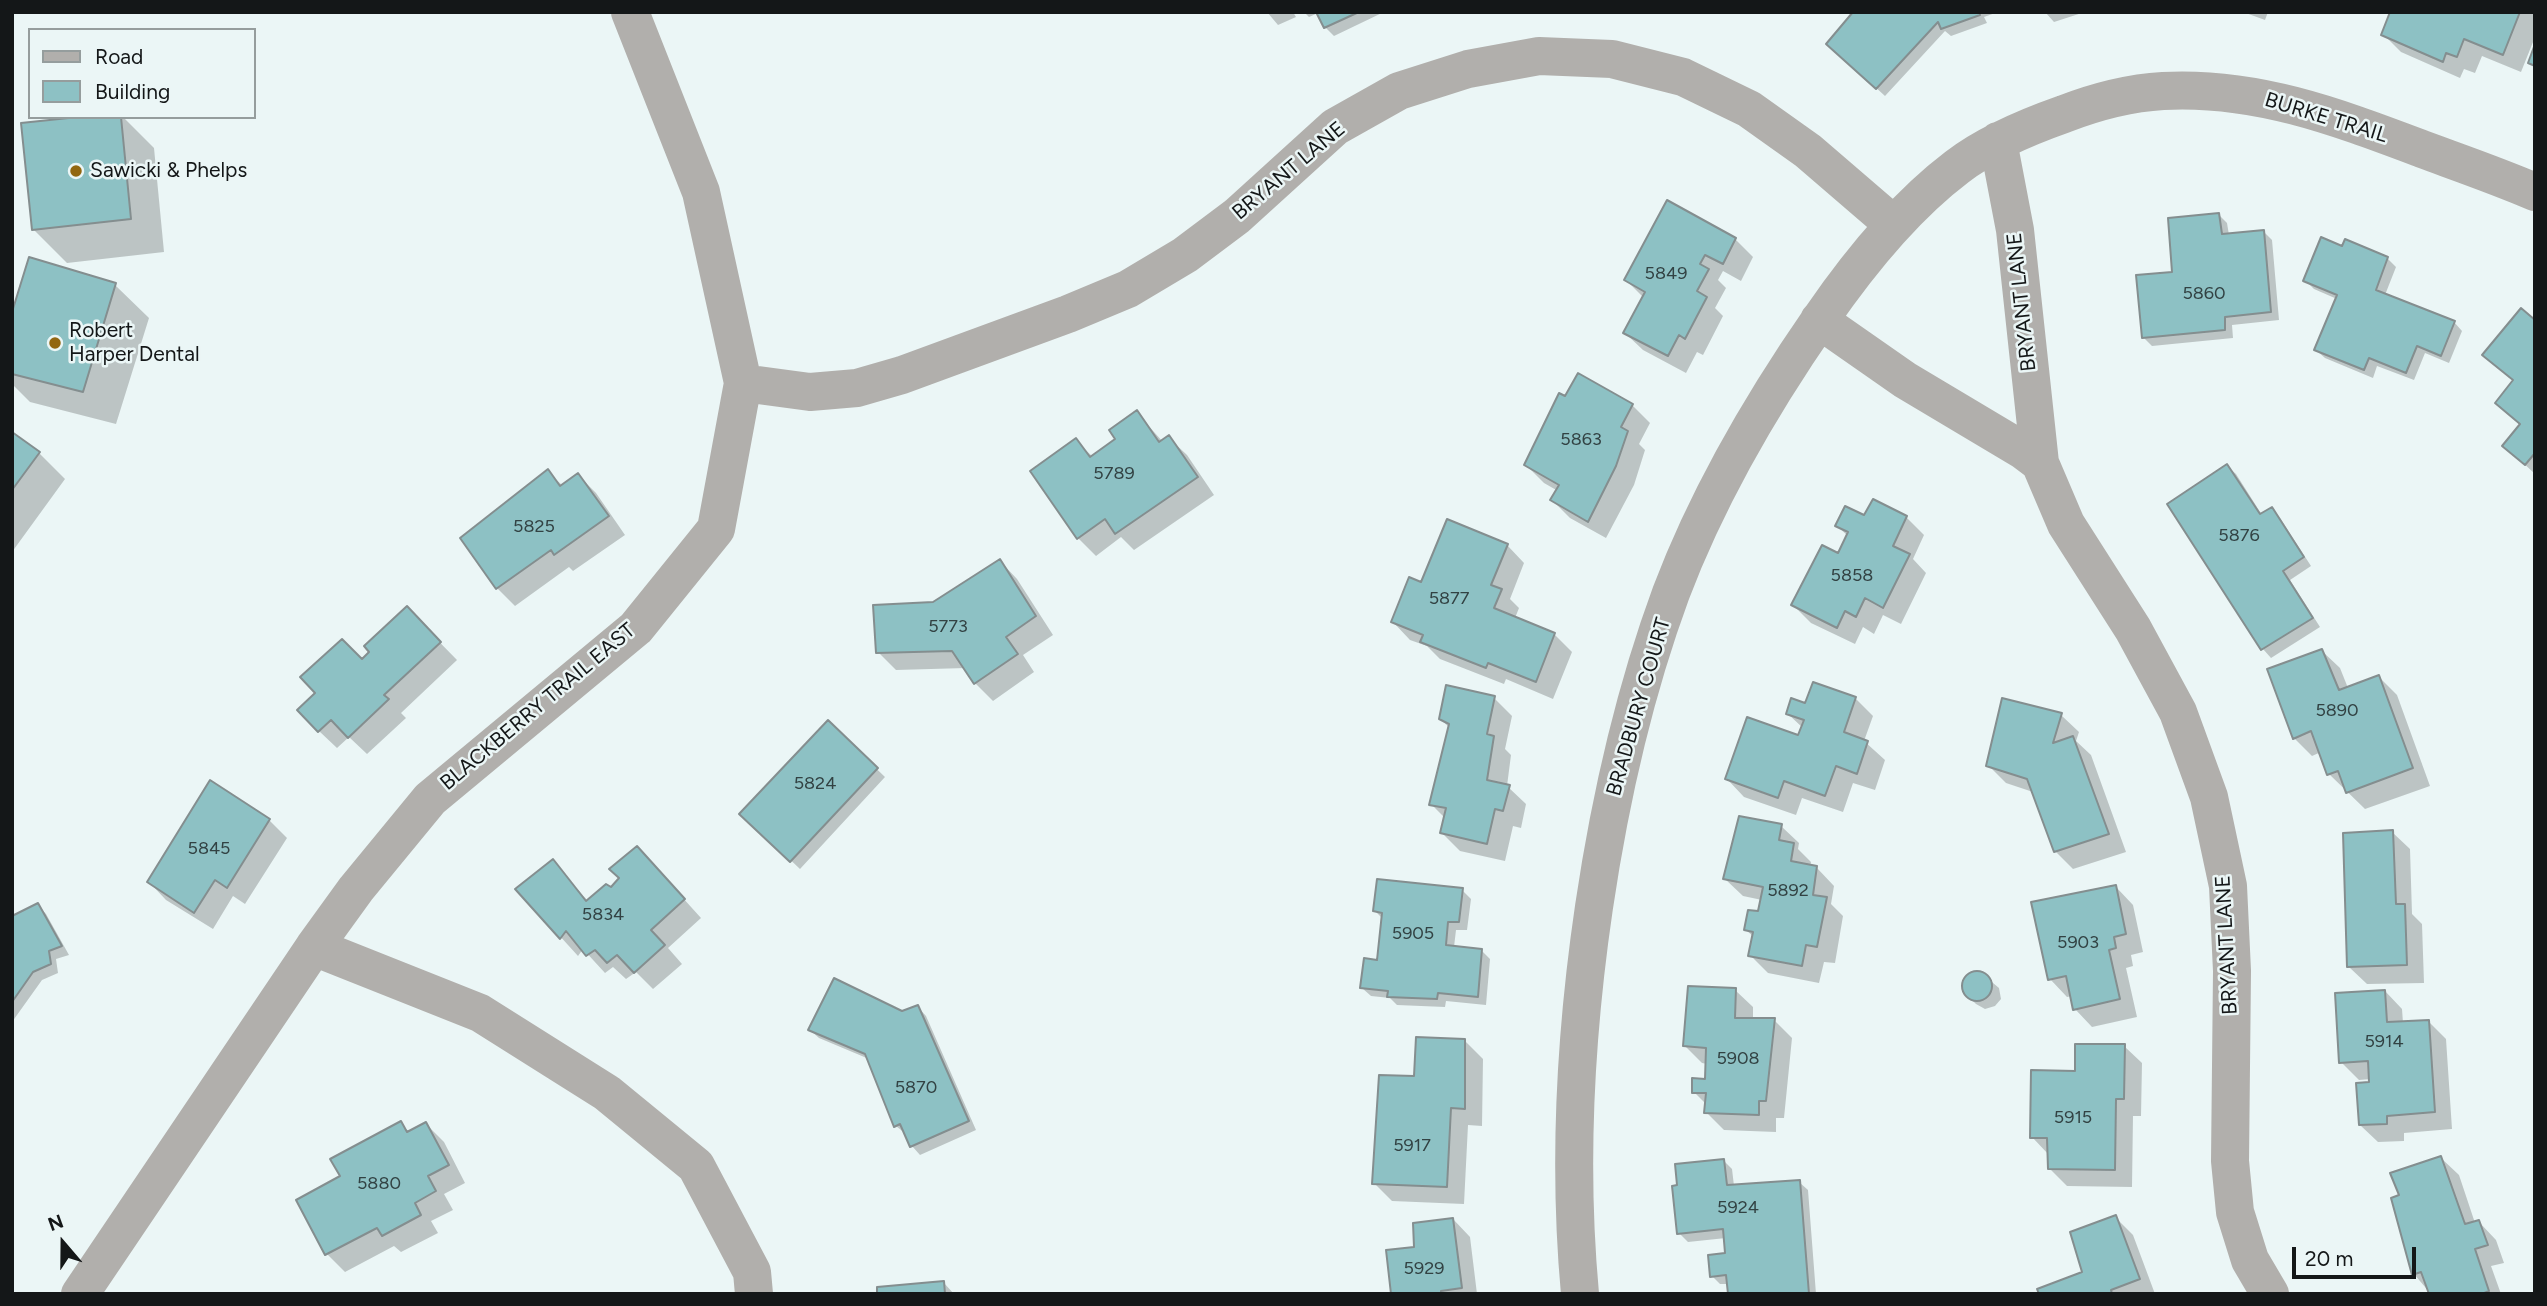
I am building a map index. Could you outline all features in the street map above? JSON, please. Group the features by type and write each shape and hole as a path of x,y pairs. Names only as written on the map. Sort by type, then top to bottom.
{"street":[{"name":"BLACKBERRY TRAIL EAST","path":"80,1294 314,947 356,889 430,799 636,628 716,529 743,383 701,192 630,12"},
{"name":"BRYANT LANE","path":"743,383 810,392 857,388 902,375 1068,314 1128,289 1185,255 1237,216 1335,127 1399,91 1468,69 1539,56 1612,59 1683,77 1749,109 1808,150 1894,225"},
{"name":"BURKE TRAIL","path":"1894,225 1958,165 1998,141 2064,113 2118,97 2162,91 2206,92 2275,99 2341,119 2535,192"},
{"name":"BRYANT LANE","path":"1998,141 2015,230 2040,463 2066,524 2133,629 2178,712 2209,797 2228,886 2232,971 2230,1161 2235,1212 2250,1260 2270,1294"},
{"name":"BRADBURY COURT","path":"1580,1294 1573,1165 1580,1023 1604,845 1621,756 1672,592 1706,513 1745,436 1819,320 1894,225"},
{"path":"1819,320 1905,380 2040,463"},
{"path":"314,947 480,1013 607,1093 696,1166 752,1272 754,1294"}],"building":[{"path":"1316,12 1359,12 1324,28"},
{"path":"1853,12 1979,12 1980,15 1941,29 1938,22 1876,89 1826,44"},
{"path":"2390,12 2520,12 2503,55 2464,39 2457,57 2446,53 2443,62 2381,35"},
{"path":"2535,44 2535,66 2528,63"},
{"name":"Sawicki & Phelps","path":"59,119 121,119 131,219 32,230 21,123"},
{"path":"1667,200 1736,238 1723,264 1705,255 1700,264 1709,269 1697,291 1707,297 1685,339 1679,335 1668,356 1623,333 1645,292 1624,280"},
{"path":"2219,213 2222,234 2264,230 2271,312 2225,317 2225,330 2142,338 2136,275 2172,272 2168,218"},
{"path":"2321,237 2342,246 2345,239 2388,257 2376,290 2455,321 2441,356 2417,346 2406,373 2369,358 2364,370 2314,350 2337,295 2303,281"},
{"name":"Robert Harper Dental","path":"29,257 116,283 83,392 12,374 12,312"},
{"path":"2521,308 2535,320 2535,453 2525,465 2502,446 2520,424 2495,403 2513,380 2482,355"},
{"path":"1578,373 1633,404 1621,427 1628,431 1616,466 1588,522 1550,500 1559,485 1524,465 1559,393 1565,396"},
{"path":"1137,410 1159,442 1169,435 1198,477 1115,534 1105,519 1077,539 1030,471 1076,438 1090,457 1115,439 1109,430"},
{"path":"12,432 40,452 12,490"},
{"path":"2227,464 2260,514 2272,507 2304,557 2283,571 2313,618 2261,650 2167,504"},
{"path":"548,469 560,486 578,473 609,516 554,555 551,550 496,589 460,538"},
{"path":"1873,499 1907,516 1893,546 1910,554 1883,608 1865,598 1856,617 1845,611 1837,628 1791,605 1822,545 1838,553 1848,532 1835,526 1845,506 1864,515"},
{"path":"1447,519 1508,544 1491,585 1502,589 1494,608 1555,633 1536,682 1488,663 1486,668 1420,642 1423,635 1391,622 1409,577 1421,582"},
{"path":"1000,559 1036,616 1006,637 1018,654 974,684 952,651 876,653 873,605 933,602"},
{"path":"407,606 441,642 384,695 389,699 348,738 331,720 318,732 297,710 315,693 300,677 342,639 362,659 369,652 364,646"},
{"path":"2322,649 2339,690 2379,675 2413,768 2346,793 2338,771 2327,775 2311,731 2293,739 2267,669"},
{"path":"1813,682 1856,697 1844,732 1868,741 1857,774 1836,766 1825,796 1784,781 1778,798 1725,779 1747,717 1798,735 1804,720 1786,714 1791,698 1805,703"},
{"path":"1446,685 1495,696 1487,734 1494,736 1487,780 1510,785 1503,811 1495,809 1487,844 1440,833 1446,808 1429,805 1449,724 1439,719"},
{"path":"2002,698 2062,713 2053,743 2073,736 2109,834 2054,852 2027,779 1986,766"},
{"path":"828,720 878,768 790,862 739,814"},
{"path":"210,780 270,819 227,888 215,880 194,913 147,882"},
{"path":"1739,816 1782,824 1779,840 1794,843 1791,861 1817,866 1813,895 1827,897 1817,947 1806,945 1802,966 1748,956 1753,932 1744,930 1748,910 1758,911 1763,887 1723,879"},
{"path":"2393,830 2396,904 2405,904 2407,965 2347,967 2343,833"},
{"path":"637,846 685,899 651,930 665,945 634,973 617,955 607,963 595,950 586,956 566,931 560,939 515,889 553,859 586,901 606,884 611,887 619,878 609,869"},
{"path":"1377,879 1463,888 1459,922 1448,922 1446,945 1482,949 1478,997 1438,993 1437,999 1387,997 1388,991 1360,988 1364,958 1377,960 1382,913 1373,911"},
{"path":"2116,885 2126,934 2114,937 2116,948 2109,950 2120,999 2073,1010 2066,976 2048,980 2031,902"},
{"path":"38,903 62,946 49,951 51,964 33,972 12,1002 12,916"},
{"path":"1977,971 1988,975 1992,986 1988,997 1977,1001 1966,997 1962,986 1966,975"},
{"path":"834,978 902,1011 918,1005 969,1121 910,1147 900,1124 894,1127 865,1054 808,1030"},
{"path":"1688,986 1736,988 1735,1018 1775,1018 1766,1101 1759,1101 1759,1115 1704,1113 1706,1093 1692,1093 1692,1078 1705,1079 1706,1048 1683,1046"},
{"path":"2385,990 2387,1022 2429,1020 2435,1112 2387,1116 2387,1124 2359,1125 2356,1083 2369,1082 2368,1061 2339,1063 2335,993"},
{"path":"1416,1037 1465,1039 1465,1109 1451,1108 1447,1187 1372,1184 1379,1075 1414,1076"},
{"path":"2075,1044 2125,1044 2124,1099 2116,1099 2115,1170 2048,1169 2047,1138 2030,1138 2031,1070 2075,1071"},
{"path":"401,1121 407,1132 426,1122 449,1165 428,1176 436,1191 415,1203 421,1215 382,1236 377,1228 325,1255 296,1200 340,1176 330,1159"},
{"path":"2441,1156 2465,1224 2479,1220 2488,1245 2475,1249 2489,1291 2482,1294 2429,1294 2421,1272 2412,1275 2391,1198 2399,1195 2390,1173"},
{"path":"1724,1159 1727,1185 1800,1180 1809,1294 1728,1294 1726,1275 1710,1277 1708,1255 1725,1253 1723,1229 1677,1234 1672,1186 1677,1185 1675,1164"},
{"path":"2116,1215 2140,1279 2111,1290 2112,1294 2039,1294 2037,1289 2082,1272 2070,1232"},
{"path":"1453,1218 1462,1288 1441,1291 1441,1294 1391,1294 1386,1250 1414,1247 1413,1223"},
{"path":"944,1281 945,1294 877,1294 877,1287"}],"place":[{"name":"Sawicki & Phelps","path":"76,171"},
{"name":"Robert Harper Dental","path":"55,343"}]}
